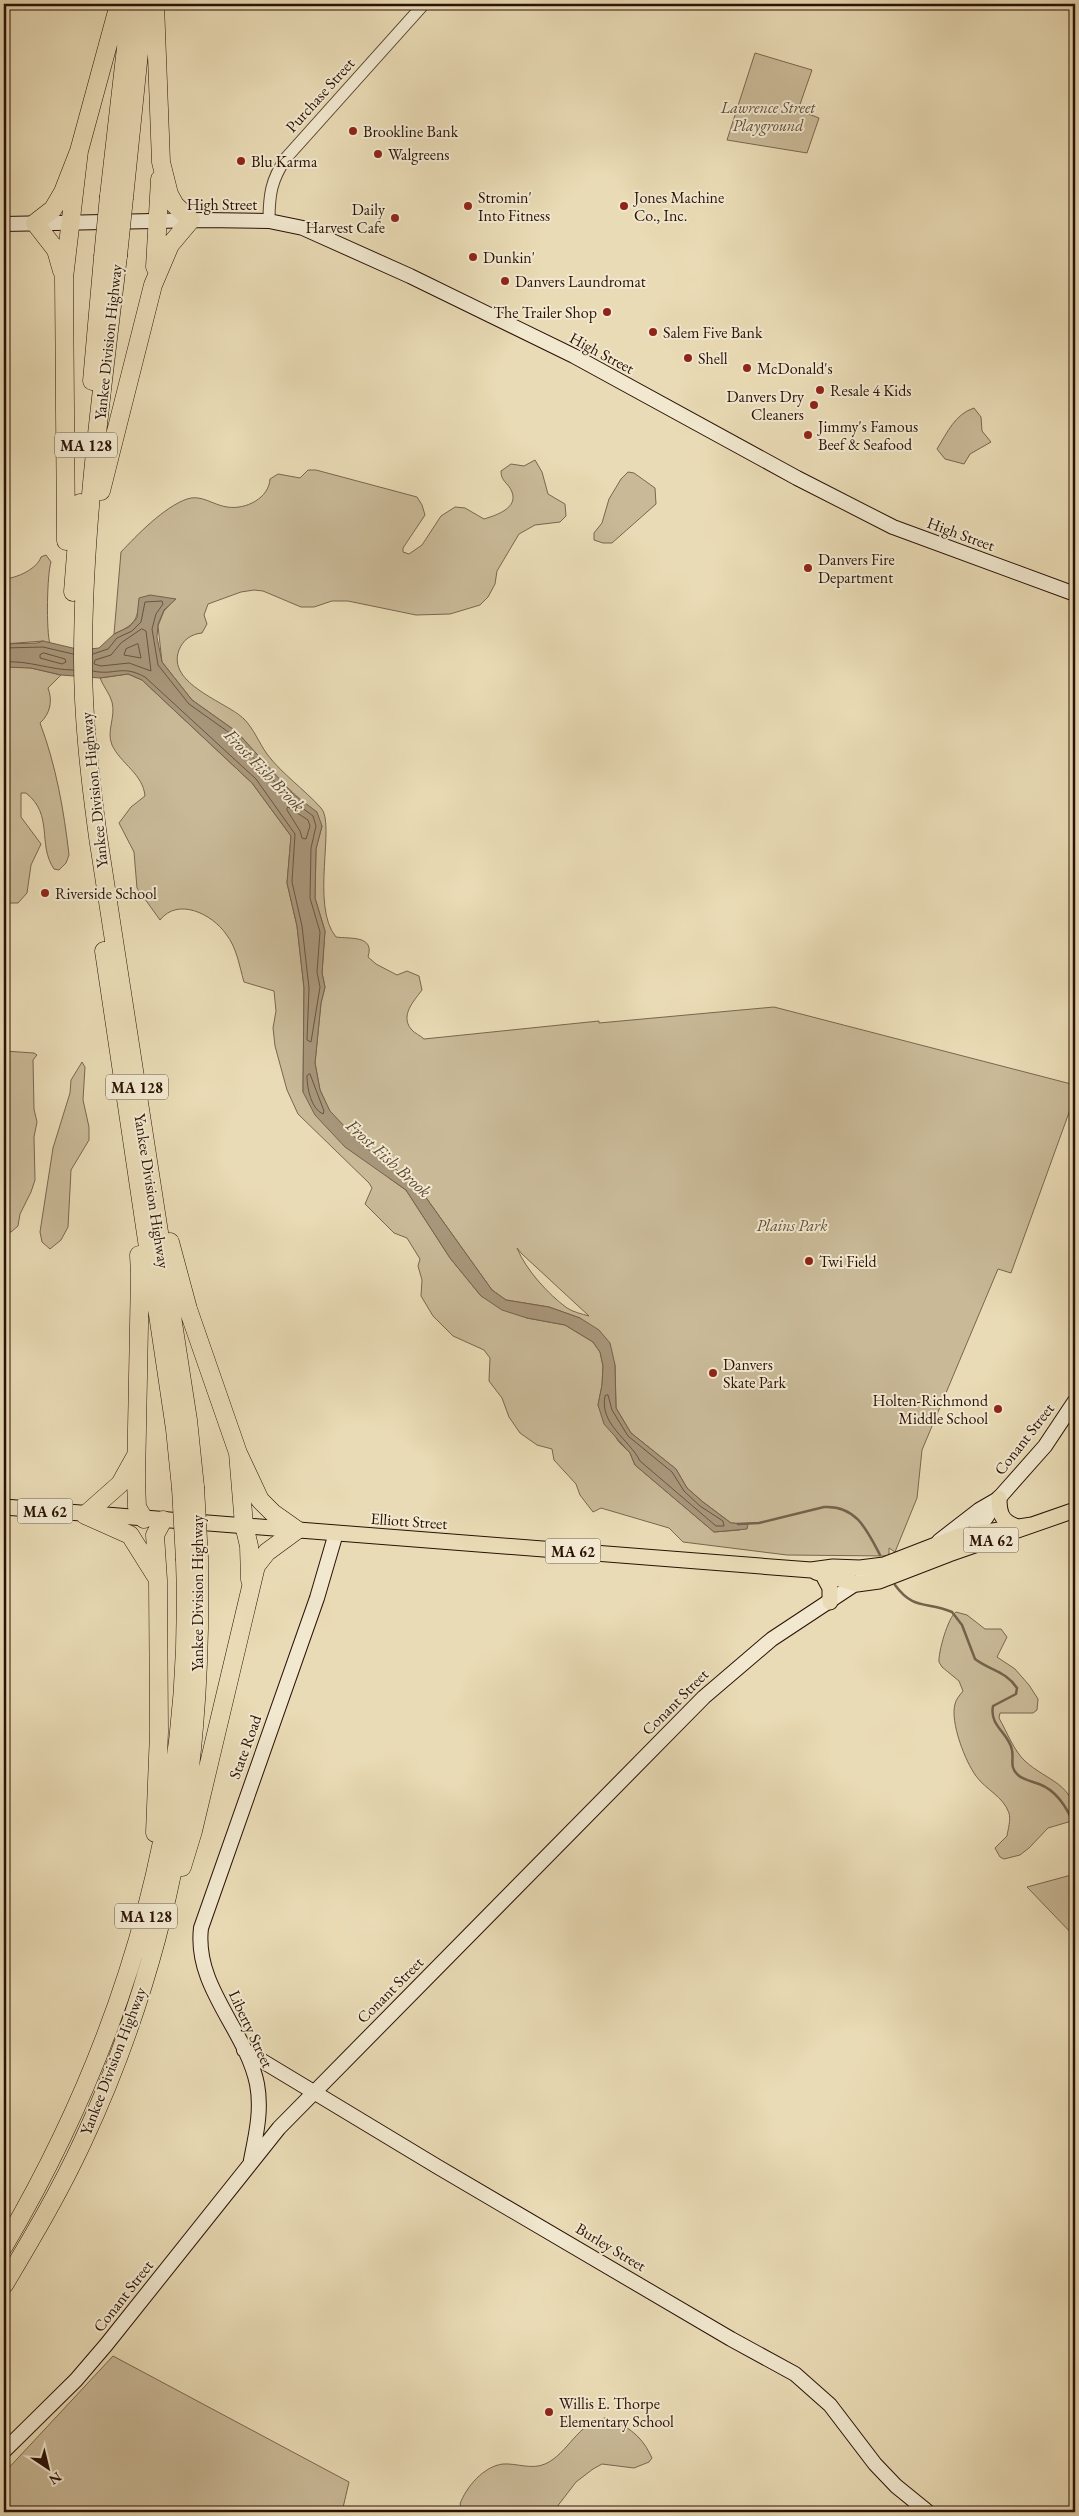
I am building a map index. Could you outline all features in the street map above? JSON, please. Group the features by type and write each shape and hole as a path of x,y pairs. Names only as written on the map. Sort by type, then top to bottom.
{"highway":[{"path":"89,538 153,285 170,245 191,220 173,201 161,162 134,39 119,4"},
{"name":"Yankee Division Highway","path":"131,4 134,39"},
{"name":"Yankee Division Highway","path":"77,633 72,604 134,39 144,4"},
{"path":"64,278 56,250 35,223 53,209 63,192 79,151 134,39 155,4"},
{"path":"72,604 66,541 64,278 79,151"},
{"path":"153,285 161,162"},
{"name":"Yankee Division Highway","path":"111,256 89,538 77,633 79,788 175,1429 188,1488"},
{"name":"Yankee Division Highway","path":"4,2285 35,2233 83,2141 120,2053 144,1980 166,1897 187,1787 199,1666 188,1488 188,1420 94,811 78,687"},
{"path":"122,1081 124,1134 136,1218 140,1274 136,1455 137,1507 144,1519"},
{"path":"144,1980 162,1940 193,1831 256,1566 264,1555 297,1530 273,1514 260,1500 238,1453 188,1309 145,1141"},
{"path":"238,1453 244,1525 249,1546 250,1585"},
{"path":"136,1455 120,1484 85,1515 130,1535 158,1580"},
{"path":"122,1992 150,1876 154,1842 159,1732 158,1580 155,1535 163,1520"},
{"name":"Yankee Division Highway","path":"4,2246 40,2182 70,2121 122,1992 154,1886 177,1762 192,1559"}],"main road":[{"name":"High Street","path":"4,224 191,220 269,221 304,228 574,356 810,486 893,527 1075,594"},
{"name":"Conant Street","path":"836,1598 949,1554 965,1542 999,1498 1044,1446 1075,1401"},
{"name":"Conant Street","path":"4,2451 69,2387 106,2345 279,2128 704,1697 772,1639 884,1565 933,1545 979,1510 999,1498"},
{"path":"999,1498 1001,1515 1004,1521 1015,1526"},
{"name":"Elliott Street","path":"4,1507 85,1515 244,1525 817,1572 884,1565"},
{"name":"MA 62","path":"949,1554 1075,1510"},
{"name":"MA 62","path":"933,1545 974,1532 1032,1525"},
{"name":"State Road","path":"205,1972 199,1950 203,1917 317,1598 336,1534"},
{"path":"817,1572 836,1598"},
{"name":"Elliott Street","path":"817,1572 857,1584 879,1581"},
{"name":"Liberty Street","path":"205,1972 244,2050 256,2083 258,2118 251,2161"},
{"name":"Burley Street","path":"244,2050 313,2093 731,2339 795,2374 830,2406 875,2464 896,2486 928,2512"}],"street":[{"name":"Purchase Street","path":"269,221 269,199 274,176 286,158 424,4"}],"green space":[{"name":"Lawrence Street Playground","path":"755,53 812,70 798,110 819,118 807,153 727,140"},
{"path":"974,408 981,417 982,431 991,442 970,454 964,464 945,459 937,449 957,419"},
{"name":"Plains Park","path":"535,460 542,472 548,494 565,504 566,516 560,522 535,525 519,534 497,571 495,584 488,597 480,605 450,614 416,615 348,601 332,601 314,607 301,607 263,591 241,592 208,604 204,615 207,624 202,633 191,636 183,643 179,650 177,662 181,673 189,682 244,719 273,761 321,808 325,817 326,830 324,887 325,906 329,923 336,937 354,938 365,942 369,950 368,957 376,964 397,975 407,971 419,976 422,990 409,1008 407,1019 411,1029 424,1039 599,1021 599,1023 774,1007 1075,1085 1075,1096 1011,1273 998,1269 922,1450 917,1498 895,1552 889,1548 889,1556 787,1555 683,1542 669,1528 601,1508 593,1512 580,1495 576,1484 554,1460 552,1449 537,1445 520,1433 509,1417 502,1398 489,1381 490,1358 484,1350 453,1336 433,1316 421,1296 422,1280 418,1266 420,1259 407,1238 394,1233 365,1204 372,1188 369,1183 298,1114 287,1090 275,1046 273,1028 276,1011 274,991 244,982 233,945 226,934 212,920 204,915 185,909 167,913 160,920 137,888 134,852 119,823 131,807 145,796 140,781 116,752 110,740 113,708 110,696 100,678 128,674 142,680 252,783 291,836 287,883 297,926 304,988 303,1092 389,1178 406,1190 450,1258 481,1296 527,1318 565,1325 593,1342 600,1352 603,1366 598,1405 618,1441 630,1453 635,1465 714,1532 740,1530 745,1524 731,1523 703,1502 687,1488 676,1469 631,1433 616,1408 615,1365 580,1318 549,1307 506,1300 492,1290 422,1192 386,1161 363,1146 330,1112 320,1090 315,1063 321,1003 325,987 322,973 325,931 315,898 316,849 322,826 304,803 274,775 237,732 192,700 162,662 158,626 164,611 175,599 139,604 135,620 125,629 114,634 121,552 160,515 187,499 197,498 227,507 242,507 261,497 269,486 270,479 278,474 300,478 308,470 316,470 417,497 425,515 403,548 403,552 409,554 422,545 441,516 455,507 465,508 484,519 509,507 513,498 512,492 502,478 501,471 511,464 524,466","holes":["517,1248 589,1316 569,1309 552,1296 526,1265"]},
{"path":"628,472 634,473 655,488 656,504 612,543 594,540 594,533 602,523 609,499 621,479"},
{"path":"46,555 51,562 48,603 50,644 43,641 4,644 4,579 26,572 41,557"},
{"path":"4,667 31,668 61,675 48,688 50,707 40,723 51,755 59,788 69,855 66,863 59,870 54,869 46,850 43,820 40,811 35,802 26,793 21,793 21,817 41,844 31,865 27,893 18,903 4,903"},
{"path":"4,1051 34,1053 37,1055 33,1060 34,1109 37,1122 34,1137 35,1180 20,1214 18,1226 11,1232 4,1233 3,1218 6,1186 4,1172"},
{"path":"82,1062 85,1067 83,1100 89,1127 89,1140 71,1170 68,1227 61,1240 50,1249 42,1242 40,1232 53,1148 70,1093 71,1080"},
{"path":"956,1612 967,1615 985,1629 1001,1629 1007,1637 997,1657 1015,1669 1029,1685 1038,1699 1037,1710 1033,1713 1000,1713 999,1718 1021,1757 1059,1784 1070,1798 1074,1808 1075,1820 1048,1828 1020,1855 1004,1859 1000,1857 995,1848 1007,1836 1010,1822 1009,1813 1003,1802 976,1776 967,1761 957,1731 954,1712 956,1700 963,1691 959,1681 942,1667 939,1662 944,1636"},
{"path":"1075,1874 1075,1937 1027,1887"},
{"path":"113,2356 349,2482 342,2512 4,2512 4,2473"},
{"path":"605,2418 626,2427 642,2441 652,2458 649,2462 634,2468 602,2464 576,2482 553,2512 463,2512 460,2504 463,2497 471,2484 489,2469 503,2464 540,2466 545,2464 560,2453 587,2425"}],"water":[{"path":"150,595 176,599 164,610 158,624 157,637 162,662 192,700 237,732 293,794 317,812 322,826 316,849 315,898 325,931 322,973 325,987 321,1003 315,1063 320,1090 330,1111 363,1146 386,1161 422,1192 492,1290 506,1300 549,1307 580,1318 599,1330 610,1343 615,1365 616,1408 631,1433 676,1469 687,1488 703,1502 731,1523 748,1524 747,1529 714,1532 635,1465 630,1453 604,1424 598,1405 603,1366 600,1352 593,1342 565,1325 527,1318 502,1310 481,1296 450,1258 406,1190 345,1147 315,1115 303,1092 304,988 297,926 287,883 291,836 252,783 142,680 128,674 100,678 61,675 31,668 4,667 4,644 37,643 43,641 81,650 99,648 114,634 129,627 137,618 139,598"}],"waterway":[{"name":"Frost Fish Brook","path":"738,1524 759,1523 824,1507 835,1507 844,1510 859,1521 880,1555"},
{"name":"Frost Fish Brook","path":"895,1585 908,1599 952,1612 962,1625 975,1659 1003,1674 1013,1682 1017,1688 1016,1694 993,1706 993,1713 996,1724 1010,1744 1015,1772 1020,1777 1052,1791 1066,1807 1075,1827"}],"place":[{"name":"Brookline Bank","path":"353,131"},
{"name":"Walgreens","path":"378,154"},
{"name":"Blu Karma","path":"241,161"},
{"name":"Stromin' Into Fitness","path":"468,206"},
{"name":"Jones Machine Co., Inc.","path":"624,206"},
{"name":"Daily Harvest Cafe","path":"395,218"},
{"name":"Dunkin'","path":"473,257"},
{"name":"Danvers Laundromat","path":"505,281"},
{"name":"The Trailer Shop","path":"607,312"},
{"name":"Salem Five Bank","path":"653,332"},
{"name":"Shell","path":"688,358"},
{"name":"McDonald's","path":"747,368"},
{"name":"Resale 4 Kids","path":"820,390"},
{"name":"Danvers Dry Cleaners","path":"814,405"},
{"name":"Jimmy's Famous Beef & Seafood","path":"808,435"},
{"name":"Danvers Fire Department","path":"808,568"},
{"name":"Riverside School","path":"45,893"},
{"name":"Twi Field","path":"809,1261"},
{"name":"Danvers Skate Park","path":"713,1373"},
{"name":"Holten-Richmond Middle School","path":"998,1409"},
{"name":"Willis E. Thorpe Elementary School","path":"549,2412"}]}
